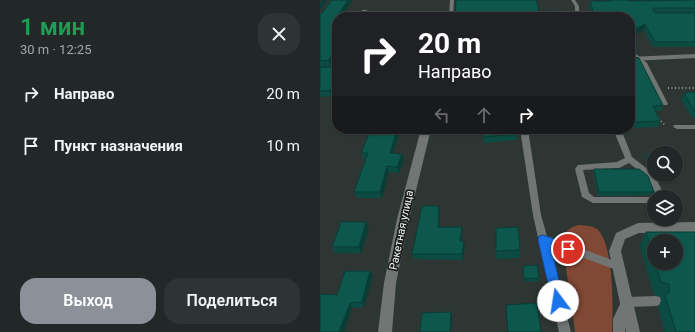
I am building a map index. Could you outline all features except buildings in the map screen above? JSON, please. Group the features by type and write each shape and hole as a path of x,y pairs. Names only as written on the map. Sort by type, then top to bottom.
{"street":[{"path":"635,59 695,56"},
{"name":"Ракетная улица","path":"385,332 390,283 402,219 425,134"},
{"path":"633,332 615,251 616,243 620,236 628,231 638,228 695,227"}],"lane":[{"path":"451,12 452,0"},
{"path":"573,0 577,6 578,12"},
{"path":"635,55 645,64 665,104"},
{"path":"677,127 695,127"},
{"path":"525,134 535,204 565,332"},
{"path":"619,134 629,159 651,176 658,190"},
{"path":"629,159 619,165 581,167 579,169 585,195 593,200 647,200"},
{"path":"543,240 619,267"},
{"path":"619,332 619,319 627,302 656,301"}],"path":[{"path":"678,88 695,88"},
{"path":"650,114 658,118 666,125 677,127"}],"shaded area":[{"path":"579,225 590,226 597,229 604,240 608,251 612,280 612,332 575,332 562,239 569,229"}],"route":[{"path":"558,301 543,240 568,249"}]}
